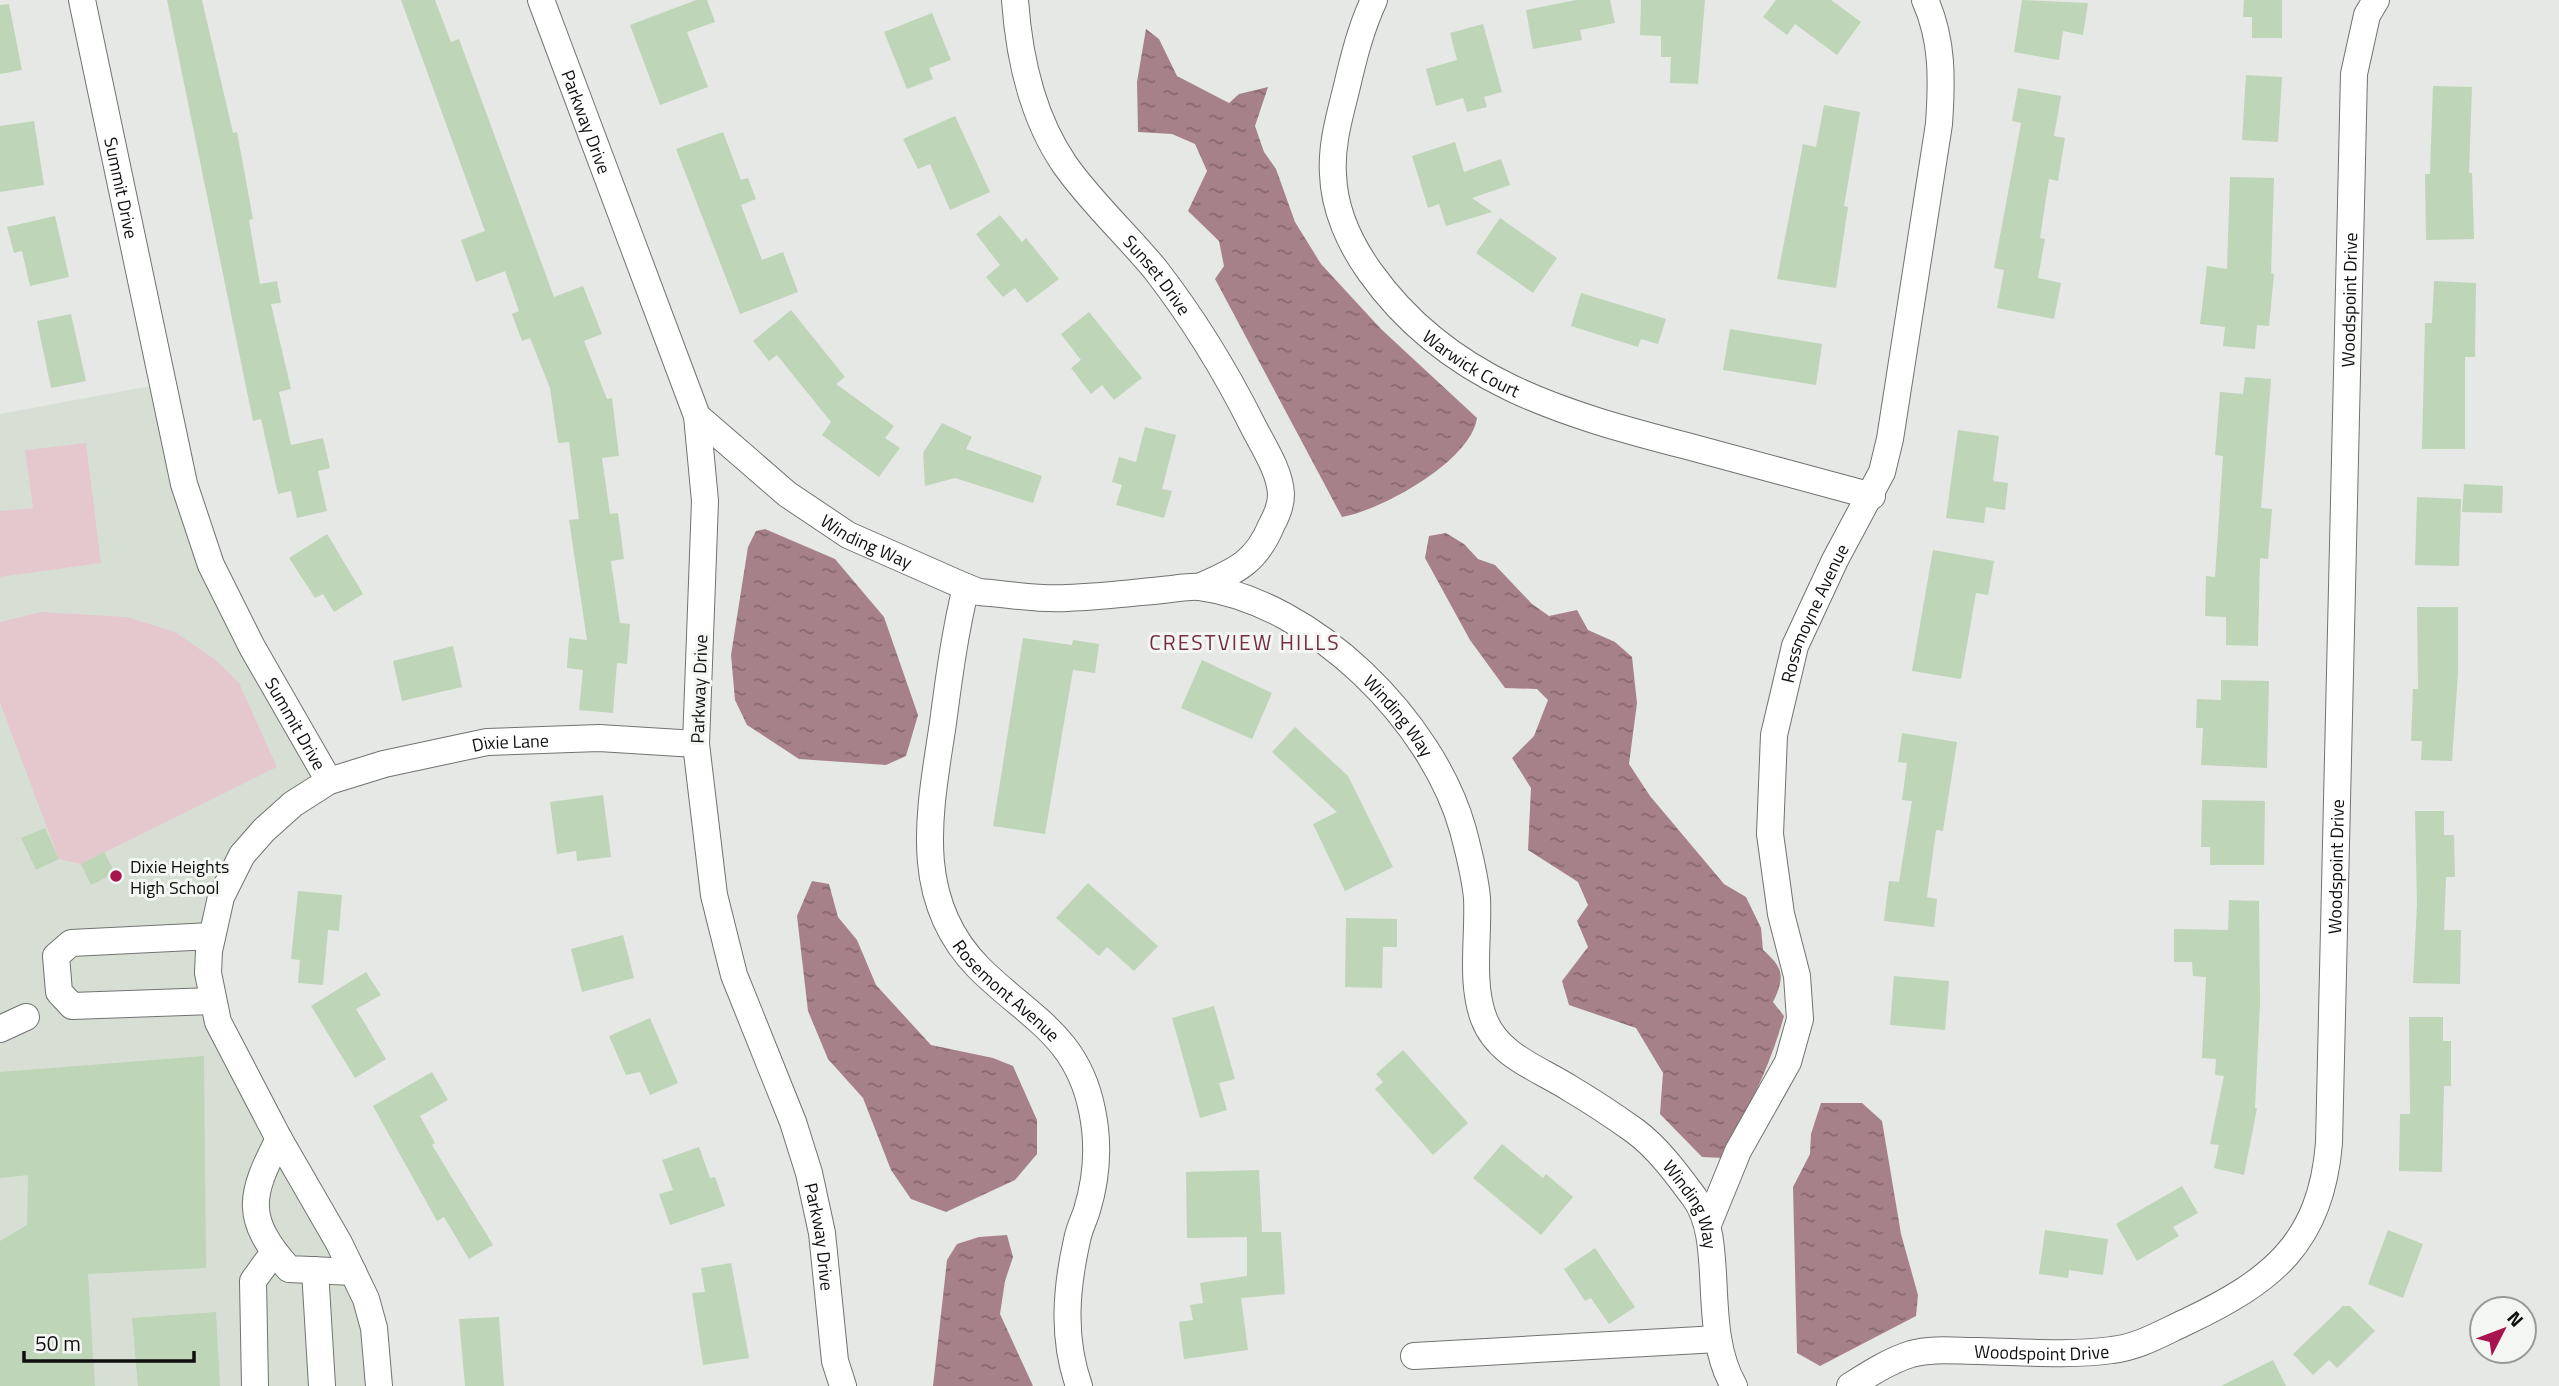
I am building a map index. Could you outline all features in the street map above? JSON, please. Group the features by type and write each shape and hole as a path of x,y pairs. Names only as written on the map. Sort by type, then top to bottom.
{"street":[{"name":"Summit Drive","path":"82,0 184,484 211,565 253,647 329,781 293,804 264,830 242,855 221,897 201,1001 218,1022 279,1139 339,1243 366,1299 374,1328 379,1386"},
{"name":"Parkway Drive","path":"541,0 697,416 705,501 696,744 714,895 734,975 793,1122 809,1173 822,1233 835,1361 843,1386"},
{"name":"Sunset Drive","path":"1015,0 1018,44 1036,107 1065,165 1154,268 1193,320 1235,391 1274,470 1281,493 1279,509 1256,555 1235,571 1199,587"},
{"name":"Warwick Court","path":"1374,0 1361,27 1338,122 1333,174 1336,201 1345,228 1359,257 1386,295 1430,338 1476,371 1537,402 1587,420 1872,496"},
{"name":"Rossmoyne Avenue","path":"1709,1222 1738,1151 1788,1062 1800,1019 1797,976 1781,914 1770,834 1774,735 1795,646 1835,560 1872,496 1890,439 1939,124 1942,71 1936,23 1925,0"},
{"name":"Woodspoint Drive","path":"1850,1386 1891,1362 1933,1350 2073,1354 2135,1346 2234,1300 2273,1272 2296,1246 2320,1198 2326,1176 2329,1143 2354,74 2367,15 2376,0"},
{"name":"Winding Way","path":"697,416 787,494 848,535 966,587 979,592 1065,599 1199,587 1269,607 1332,645 1362,673 1399,712 1437,768 1459,815 1472,862 1476,898 1478,987 1482,1015 1488,1028 1498,1041 1530,1067 1569,1087 1637,1132 1697,1200 1709,1222 1718,1339 1734,1386"},
{"path":"1256,555 1255,580 1269,607"},
{"name":"Rosemont Avenue","path":"966,587 957,622 929,818 931,874 938,902 961,945 996,984 1055,1032 1078,1070 1092,1107 1096,1135 1094,1183 1077,1237 1067,1298 1071,1355 1079,1386"},
{"name":"Dixie Lane","path":"329,781 384,764 487,742 600,738 696,744"},
{"path":"201,1001 72,1006 59,992 56,956 71,943 212,936"},
{"path":"0,1029 26,1017"},
{"path":"279,1139 258,1178 256,1220 274,1252 289,1269 353,1272"},
{"path":"255,1386 253,1280 274,1252"},
{"path":"315,1270 322,1386"},
{"path":"1414,1356 1718,1339"}],"shaded area":[{"name":"Dixie Heights High School","path":"161,384 184,484 329,781 242,855 208,973 339,1243 379,1386 0,1386 0,414"},
{"path":"86,443 101,563 0,577 0,511 33,508 25,450"},
{"path":"41,612 127,617 175,632 217,661 239,683 277,767 81,864 59,859 0,703 0,622"}],"water":[{"path":"1146,29 1159,39 1177,76 1229,103 1239,94 1268,87 1255,126 1264,152 1276,169 1295,222 1321,264 1381,329 1477,418 1471,434 1459,451 1401,494 1379,505 1342,517 1215,279 1224,266 1219,241 1188,211 1207,171 1195,144 1172,134 1138,132 1137,82"},
{"path":"765,529 835,559 884,617 918,715 906,756 886,765 799,759 747,725 735,700 731,655 748,547 756,531"},
{"path":"1446,533 1464,544 1478,559 1495,565 1532,604 1549,616 1577,610 1588,630 1615,642 1632,657 1637,703 1629,764 1650,796 1724,884 1746,897 1761,928 1763,950 1779,968 1781,979 1773,1002 1784,1016 1765,1071 1723,1158 1702,1157 1660,1114 1663,1073 1636,1028 1569,1005 1562,981 1588,947 1577,921 1588,905 1578,882 1528,850 1531,788 1512,758 1534,736 1548,700 1537,689 1505,688 1470,640 1425,558 1429,536"},
{"path":"812,881 829,884 838,917 857,940 876,985 931,1045 993,1058 1013,1066 1037,1120 1037,1154 1015,1180 946,1212 911,1199 891,1170 863,1098 828,1059 808,1011 797,916"},
{"path":"1821,1103 1862,1103 1882,1121 1901,1234 1918,1295 1916,1316 1820,1366 1797,1353 1793,1187 1810,1154 1811,1134"},
{"path":"1007,1235 1013,1257 1005,1281 1000,1314 1033,1386 933,1386 947,1260 957,1244 979,1237"}],"building":[{"path":"167,0 202,0 233,133 237,132 253,219 249,220 260,284 277,281 281,303 271,304 291,389 279,392 291,445 323,438 330,468 318,471 327,511 297,518 291,491 278,494 261,419 253,421"},
{"path":"401,0 435,0 451,42 459,39 554,297 583,286 602,334 584,341 607,399 612,398 619,456 602,458 610,514 618,513 624,559 611,561 620,623 630,624 627,664 617,663 613,713 579,710 583,670 567,668 569,638 587,640 569,520 579,519 569,442 558,443 550,388 530,338 522,341 512,314 519,311 505,271 476,282 461,240 485,231"},
{"path":"696,0 707,0 715,22 687,32 708,87 660,105 630,25"},
{"path":"1576,0 1610,0 1615,23 1580,30 1582,40 1533,49 1526,10"},
{"path":"1641,0 1705,0 1698,84 1670,83 1671,57 1661,57 1661,36 1640,35"},
{"path":"1776,0 1831,0 1861,22 1837,55 1795,24 1787,35 1763,17"},
{"path":"2022,0 2088,3 2083,35 2063,31 2059,60 2014,52"},
{"path":"2244,0 2282,0 2282,38 2252,38 2252,17 2243,17"},
{"path":"9,4 22,70 0,74 0,5"},
{"path":"932,13 951,60 929,68 933,79 907,89 884,32"},
{"path":"1483,24 1502,92 1484,97 1487,107 1467,112 1463,98 1436,106 1426,69 1457,60 1450,33"},
{"path":"2246,75 2282,77 2278,142 2242,140"},
{"path":"2433,86 2472,87 2469,173 2472,173 2474,239 2426,240 2425,174 2430,174"},
{"path":"2018,88 2061,96 2054,136 2065,138 2058,181 2049,179 2040,238 2045,239 2038,278 2061,283 2054,319 1997,308 2004,270 1994,268 2021,123 2012,121"},
{"path":"1824,105 1860,112 1844,206 1848,207 1836,288 1777,279 1803,144 1816,147"},
{"path":"955,116 990,192 950,210 930,164 918,169 903,139"},
{"path":"34,121 44,185 0,192 0,126"},
{"path":"723,132 741,180 748,178 756,199 741,205 762,260 783,252 798,292 740,314 676,149"},
{"path":"1455,142 1464,172 1501,159 1510,185 1472,198 1492,212 1446,226 1439,204 1428,208 1412,156"},
{"path":"2230,177 2274,178 2271,273 2274,274 2269,326 2257,325 2255,349 2223,346 2225,327 2200,324 2207,266 2227,269"},
{"path":"1000,215 1022,242 1026,238 1059,279 1027,303 1015,288 1003,297 986,277 1000,265 976,234"},
{"path":"55,216 69,277 30,286 22,251 14,253 7,227"},
{"path":"1500,218 1557,258 1533,293 1476,253"},
{"path":"2434,281 2476,283 2475,357 2465,357 2465,449 2422,449 2425,323 2432,323"},
{"path":"1581,293 1666,319 1658,344 1641,339 1638,347 1571,326"},
{"path":"791,310 845,377 836,384 894,426 885,438 900,448 879,477 822,435 831,422 777,355 769,361 753,341"},
{"path":"1089,312 1142,378 1114,400 1102,385 1091,394 1071,368 1081,360 1061,334"},
{"path":"71,314 86,381 51,388 37,321"},
{"path":"1730,329 1822,344 1816,385 1723,370"},
{"path":"2245,377 2271,379 2261,508 2272,509 2268,559 2260,558 2258,646 2226,645 2226,617 2205,616 2206,576 2215,577 2223,456 2215,455 2220,392 2243,394"},
{"path":"942,423 972,437 966,449 1042,476 1033,503 955,478 925,486 923,453"},
{"path":"1145,427 1176,435 1162,489 1172,491 1164,518 1116,505 1122,485 1112,482 1119,457 1136,462"},
{"path":"1958,430 1999,436 1993,481 2008,483 2005,510 1986,507 1984,523 1946,518"},
{"path":"2464,484 2503,486 2502,513 2462,512"},
{"path":"2417,497 2461,499 2459,566 2415,565"},
{"path":"327,534 363,594 334,612 323,594 315,598 289,558"},
{"path":"1933,550 1994,561 1988,595 1976,593 1961,679 1912,671"},
{"path":"2417,607 2458,607 2458,673 2452,761 2421,760 2422,741 2411,741 2413,689 2418,689"},
{"path":"1023,638 1072,645 1073,640 1099,644 1095,673 1073,670 1045,834 993,826"},
{"path":"453,646 462,687 402,701 393,661"},
{"path":"1202,660 1272,693 1252,739 1181,708"},
{"path":"2221,680 2269,681 2267,768 2201,765 2203,728 2196,728 2197,699 2221,700"},
{"path":"1295,727 1348,776 1393,867 1345,891 1313,824 1337,812 1272,752"},
{"path":"1902,733 1957,742 1943,831 1936,830 1927,897 1937,899 1934,927 1884,921 1889,881 1899,882 1912,801 1902,800 1907,763 1898,762"},
{"path":"603,795 611,857 577,861 576,851 557,854 550,802"},
{"path":"2202,800 2265,801 2264,865 2210,865 2210,847 2201,847"},
{"path":"2415,811 2444,811 2444,835 2454,835 2455,877 2446,877 2444,930 2461,930 2460,984 2413,983 2417,905"},
{"path":"45,828 59,859 36,870 21,838"},
{"path":"104,852 115,873 91,885 81,864"},
{"path":"1088,883 1158,946 1134,971 1107,947 1099,956 1056,918"},
{"path":"298,891 342,895 339,931 328,930 323,985 298,983 300,960 291,959"},
{"path":"2229,900 2259,901 2257,1108 2244,1175 2214,1168 2219,1145 2210,1144 2224,1076 2215,1075 2216,1059 2202,1058 2206,977 2193,976 2192,962 2174,962 2174,929 2228,930"},
{"path":"1346,918 1397,919 1397,947 1383,947 1382,988 1345,987"},
{"path":"623,935 634,978 582,992 571,949"},
{"path":"366,972 381,995 356,1009 386,1059 355,1078 311,1006"},
{"path":"1894,976 1949,981 1945,1030 1890,1025"},
{"path":"1214,1006 1235,1079 1219,1083 1227,1110 1200,1118 1172,1018"},
{"path":"2409,1017 2443,1017 2443,1041 2451,1041 2451,1086 2444,1086 2442,1172 2399,1171 2400,1114 2410,1114"},
{"path":"650,1018 678,1083 650,1095 640,1072 626,1075 609,1036"},
{"path":"1403,1050 1468,1123 1433,1155 1375,1089 1383,1082 1376,1074"},
{"path":"204,1056 206,1268 88,1274 95,1386 0,1386 0,1241 27,1225 28,1175 0,1178 0,1072"},
{"path":"432,1072 448,1100 420,1116 435,1143 432,1145 493,1245 469,1259 444,1217 437,1221 373,1106"},
{"path":"1502,1144 1543,1178 1546,1174 1573,1197 1541,1235 1473,1178"},
{"path":"699,1147 710,1178 715,1177 725,1206 670,1225 659,1194 673,1190 662,1160"},
{"path":"1259,1170 1262,1232 1281,1232 1285,1294 1241,1298 1248,1350 1184,1359 1179,1322 1193,1320 1190,1305 1203,1303 1200,1283 1247,1276 1247,1237 1187,1238 1186,1172"},
{"path":"2182,1186 2198,1213 2173,1227 2179,1236 2137,1261 2116,1224"},
{"path":"2045,1230 2108,1239 2103,1275 2069,1270 2068,1278 2039,1274"},
{"path":"2388,1230 2423,1244 2403,1298 2368,1284"},
{"path":"1595,1248 1635,1307 1609,1324 1591,1298 1585,1301 1564,1269"},
{"path":"731,1263 749,1358 703,1365 692,1293 705,1292 701,1268"},
{"path":"2343,1306 2350,1306 2375,1331 2337,1368 2329,1360 2313,1375 2293,1354"},
{"path":"216,1312 220,1386 138,1386 132,1318"},
{"path":"499,1317 504,1386 465,1386 459,1319"},
{"path":"2273,1360 2286,1386 2221,1386"}],"place":[{"name":"Dixie Heights High School","path":"116,876"}],"district":[{"name":"CRESTVIEW HILLS","path":"1245,642"}]}
